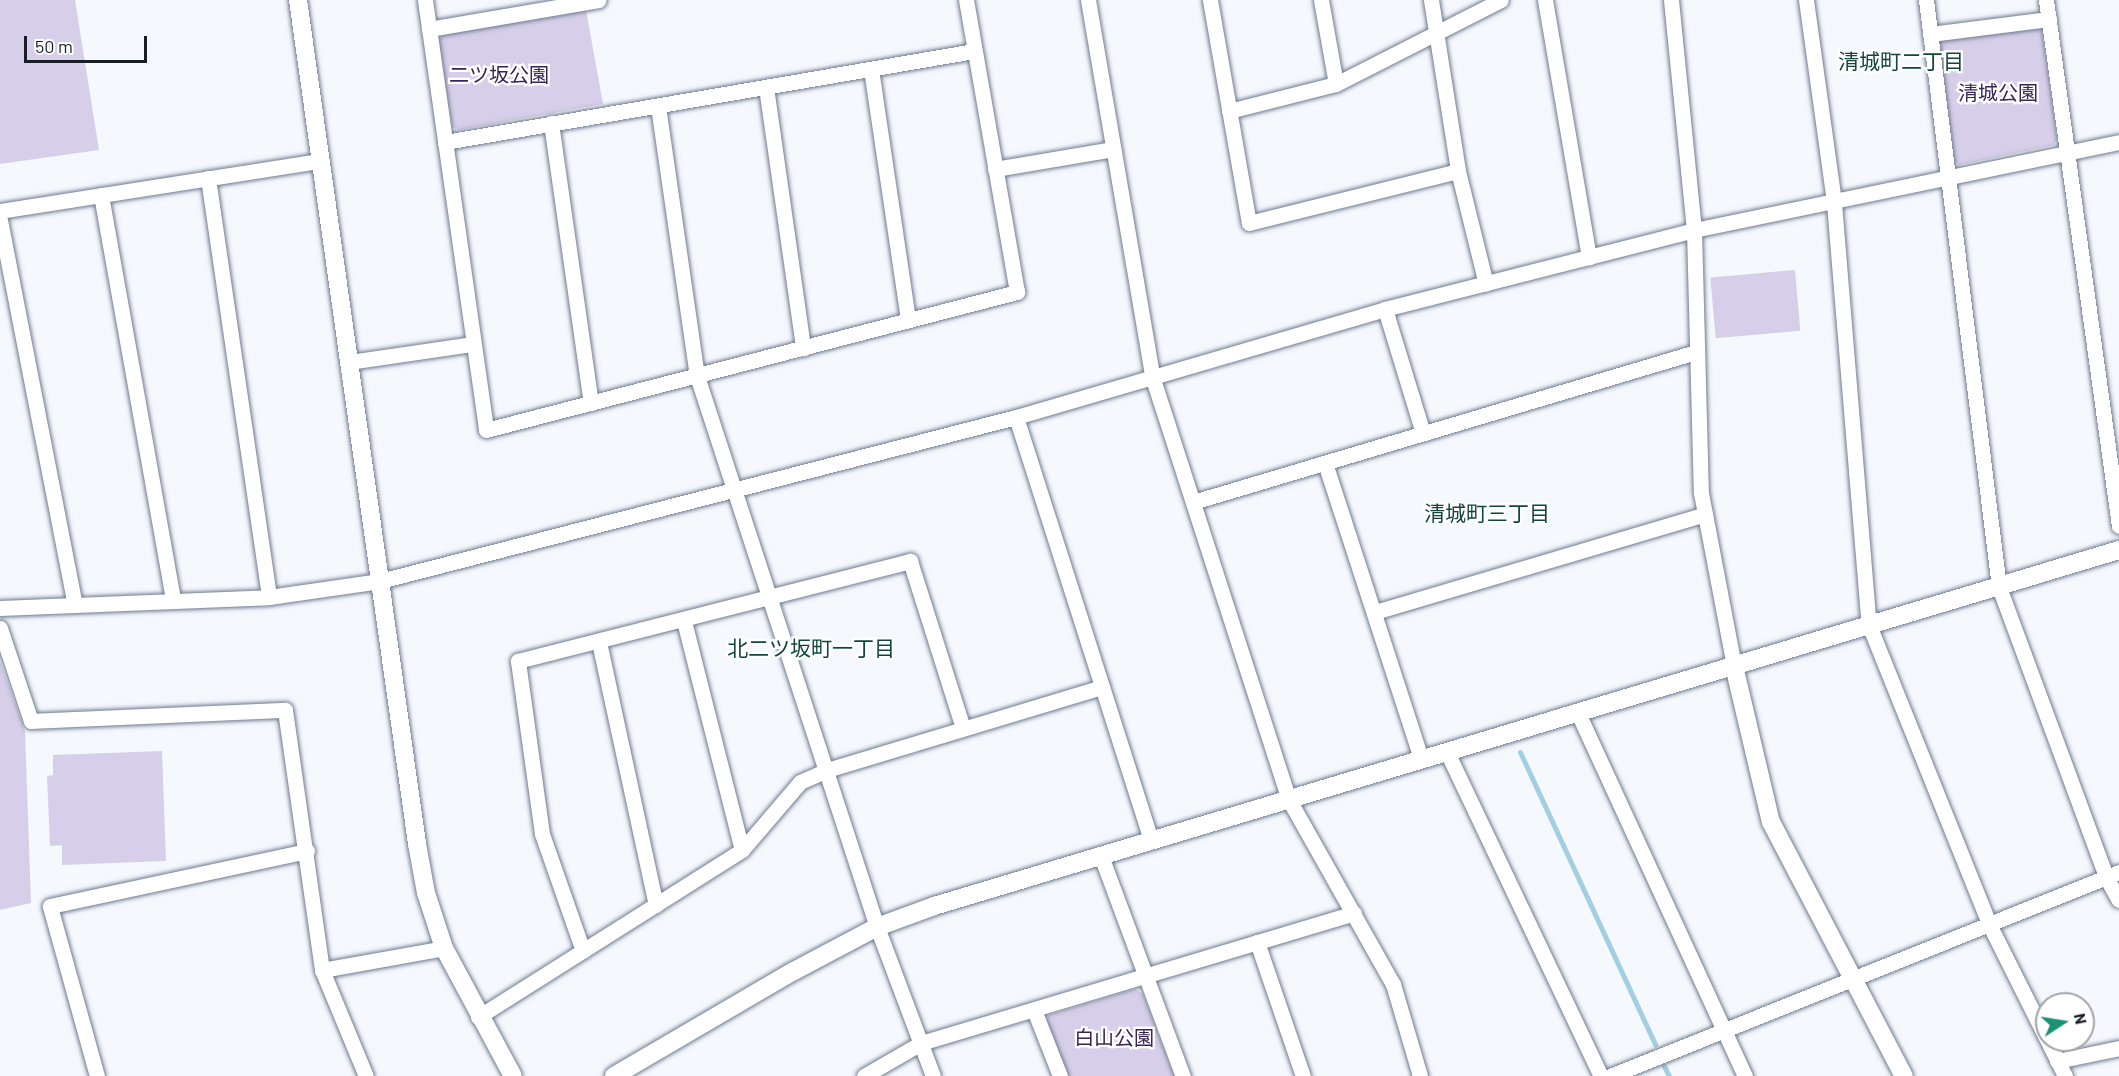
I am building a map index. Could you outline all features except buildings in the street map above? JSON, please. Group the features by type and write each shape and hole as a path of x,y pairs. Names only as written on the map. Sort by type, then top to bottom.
{"street":[{"path":"298,0 417,844 426,893 444,948 478,1017 513,1076"},
{"path":"425,0 486,430 1017,292 966,0"},
{"path":"429,29 559,3 599,0"},
{"path":"1088,0 1153,379 1288,798 1394,984 1420,1076"},
{"path":"1210,0 1249,223 1458,171"},
{"path":"1321,0 1336,84"},
{"path":"1431,0 1458,171 1486,284"},
{"path":"1229,111 1336,84 1501,0"},
{"path":"1545,0 1589,257"},
{"path":"1671,0 1694,230 1696,352 1705,514 1734,666 1771,822 1904,1076"},
{"path":"1806,0 1834,203 1869,625 1989,924 2065,1076"},
{"path":"1926,0 1999,587 2113,875 2119,900"},
{"path":"2046,0 2119,526"},
{"path":"1930,34 2049,19"},
{"path":"446,142 974,51"},
{"path":"871,69 908,320"},
{"path":"766,87 803,348"},
{"path":"658,106 697,376 877,927 933,1076"},
{"path":"551,123 591,403"},
{"path":"0,608 269,597 380,581 1016,417 1153,379 1385,309 1694,230 1834,203 2119,142"},
{"path":"995,169 1113,149"},
{"path":"0,211 321,160"},
{"path":"208,178 269,597"},
{"path":"101,195 172,601"},
{"path":"0,220 75,605"},
{"path":"1385,309 1423,433"},
{"path":"349,362 473,344"},
{"path":"1193,502 1696,352"},
{"path":"1016,417 1151,840"},
{"path":"1325,463 1421,759"},
{"path":"1375,612 1705,514"},
{"path":"614,1076 877,927 934,906 2119,550"},
{"path":"583,951 542,834 518,661 684,621 910,561 963,728"},
{"path":"684,621 742,850"},
{"path":"0,628 31,721 285,710 307,851 322,970 366,1076"},
{"path":"599,642 656,905"},
{"path":"478,1017 742,850 800,782 827,770 1102,687"},
{"path":"1578,713 1722,1031 1745,1076"},
{"path":"1447,752 1601,1076"},
{"path":"97,1076 50,906 307,851"},
{"path":"1101,856 1183,1076"},
{"path":"1610,1076 2113,875"},
{"path":"864,1076 921,1043 1354,913"},
{"path":"1257,942 1303,1076"},
{"path":"322,970 444,948"},
{"path":"1034,1010 1059,1076"},
{"path":"2057,1061 2119,1048"}],"green space":[{"path":"0,0 75,0 99,150 0,164"},
{"name":"二ツ坂公園","path":"586,10 603,104 458,130 452,127 439,40 443,35"},
{"name":"清城公園","path":"2036,27 2042,31 2057,139 2054,145 1959,165 1954,161 1939,44 1943,39"},
{"path":"1795,270 1800,331 1716,338 1710,277"},
{"path":"0,661 25,731 31,903 0,910"},
{"path":"162,751 166,861 62,865 62,845 50,846 47,776 53,775 53,755"},
{"name":"白山公園","path":"1135,989 1143,994 1174,1076 1068,1076 1046,1021 1049,1015"}],"waterway":[{"path":"1520,752 1655,1044"},
{"path":"1664,1066 1669,1076"}],"district":[{"name":"清城町二丁目","path":"1901,61"},
{"name":"清城町三丁目","path":"1487,513"},
{"name":"北二ツ坂町一丁目","path":"811,648"}]}
